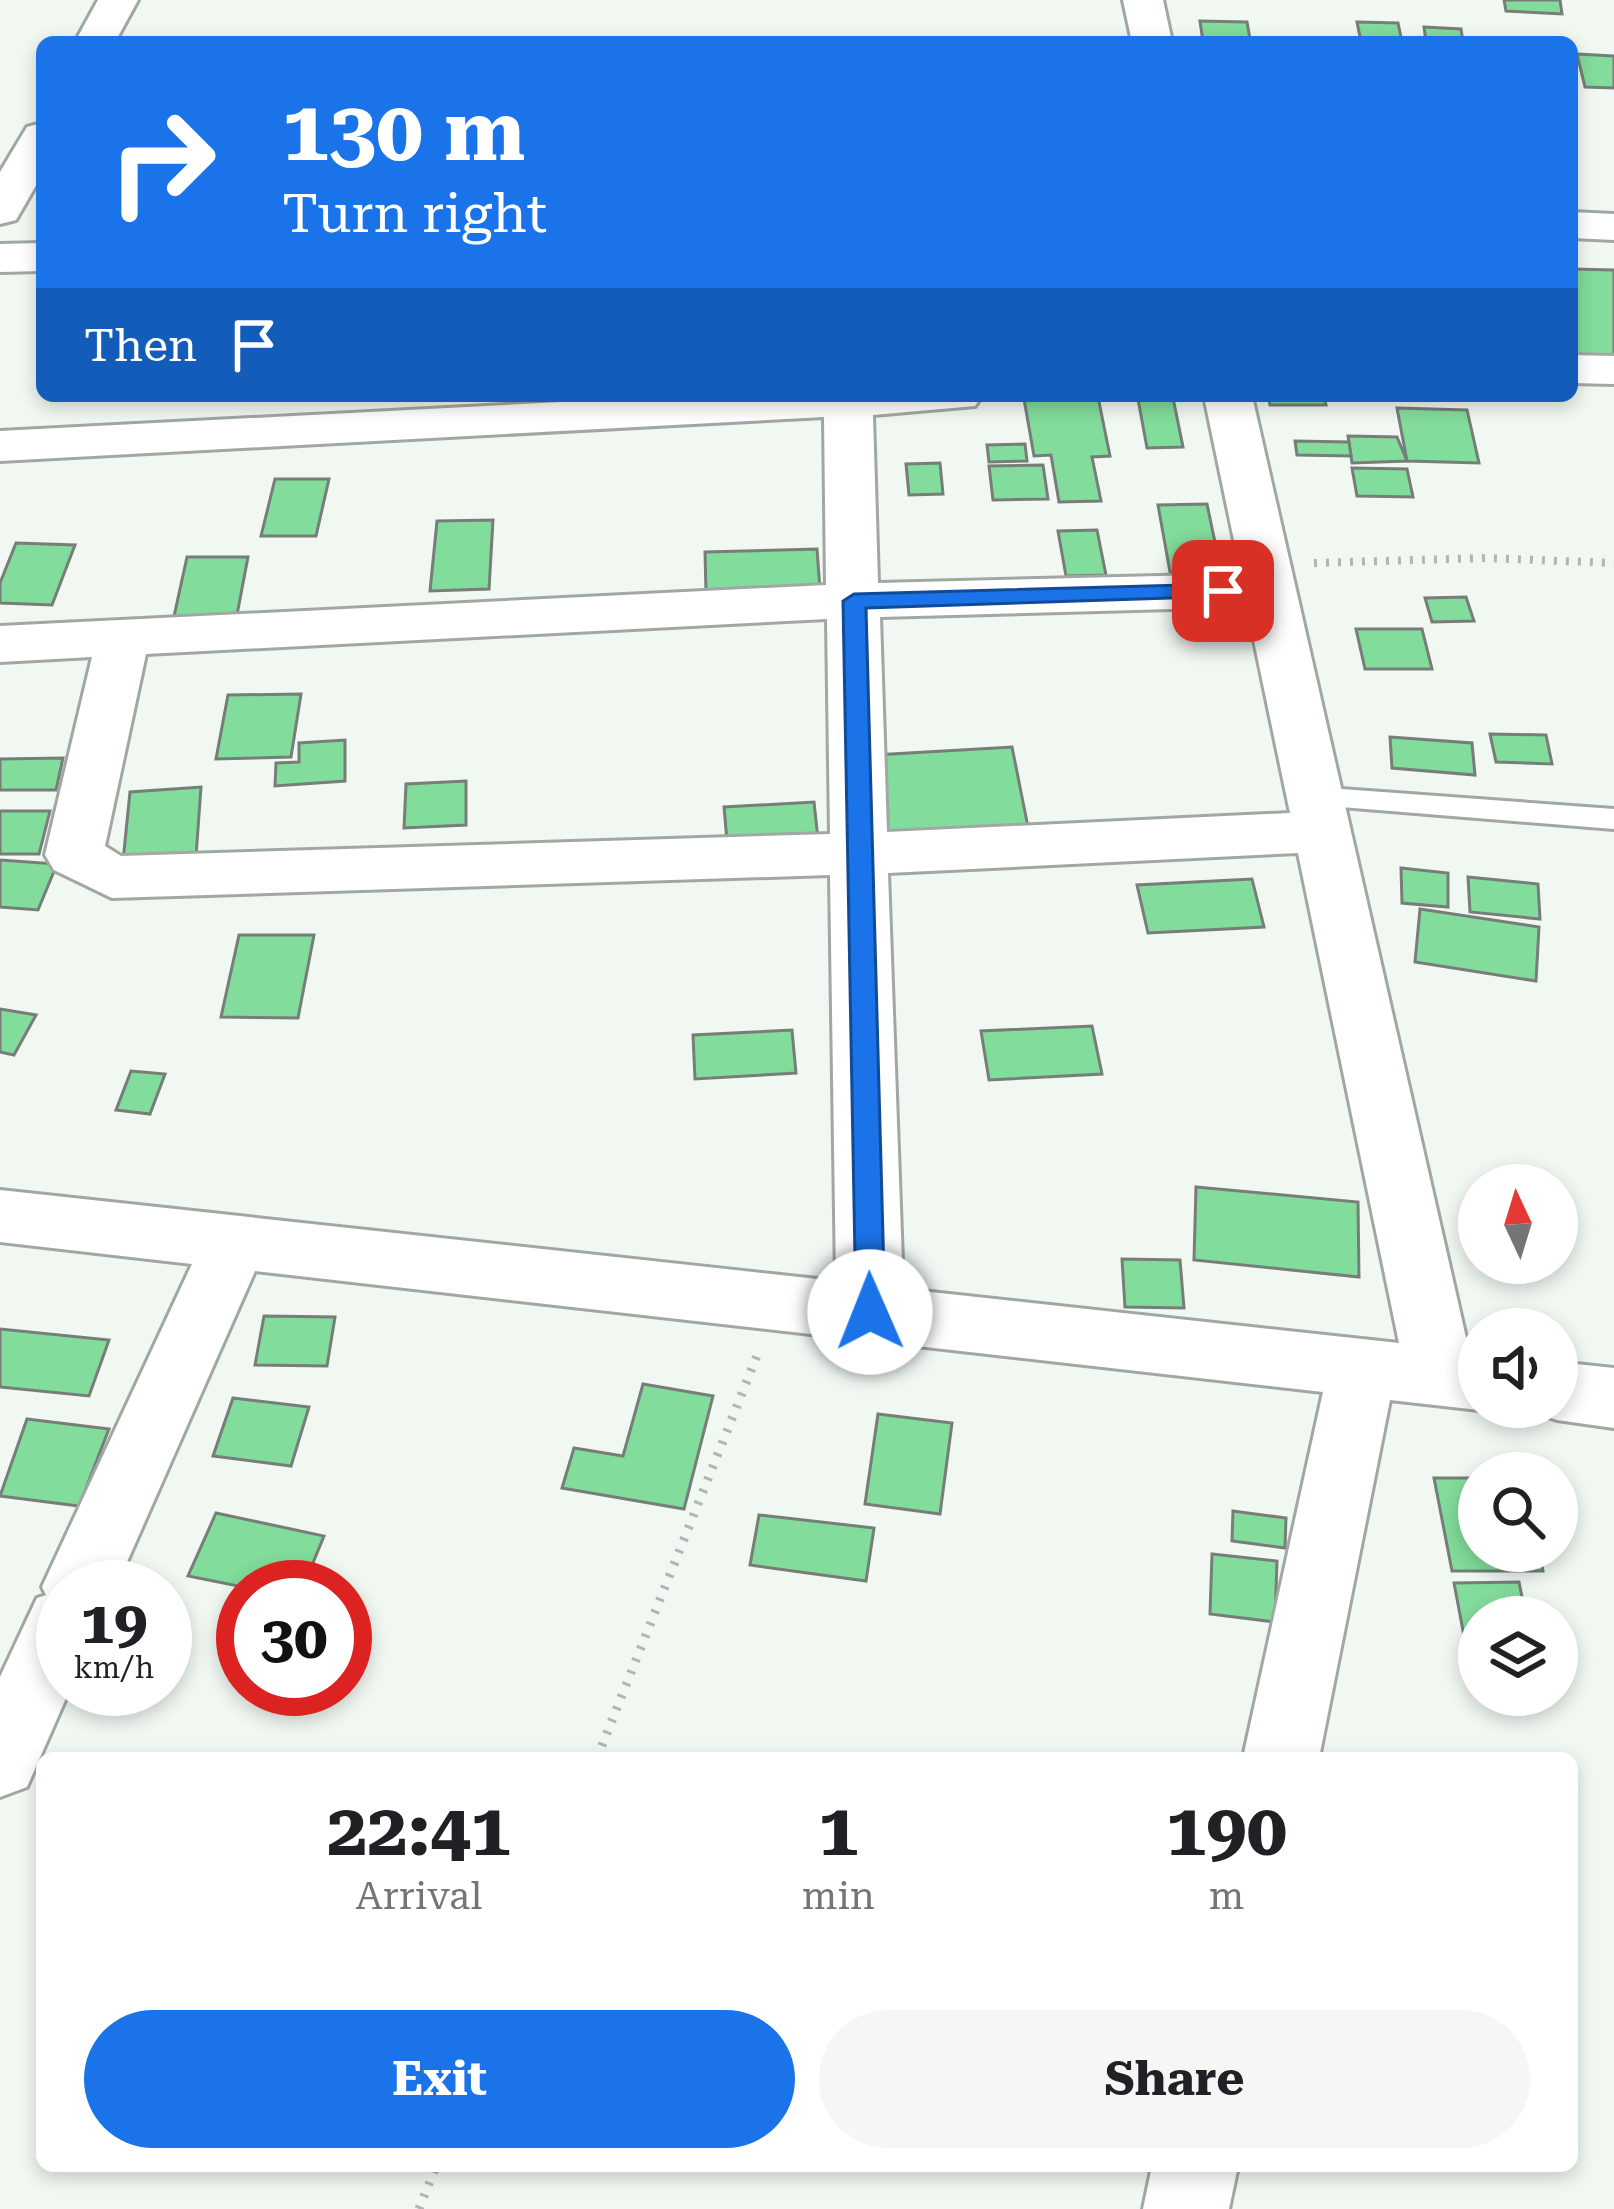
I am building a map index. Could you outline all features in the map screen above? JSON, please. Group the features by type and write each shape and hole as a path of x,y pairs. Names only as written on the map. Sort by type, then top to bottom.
{"street":[{"path":"98,36 118,0"},
{"path":"1143,0 1151,36"},
{"path":"0,211 36,147"},
{"path":"1578,225 1614,226"},
{"path":"0,258 36,257"},
{"path":"1578,369 1614,370"},
{"path":"0,446 848,402 870,1312"},
{"path":"1229,402 1318,814 1458,1370"},
{"path":"0,644 1267,577"},
{"path":"123,637 74,855 112,878 859,854 1318,814"},
{"path":"0,1216 1458,1378"},
{"path":"91,1560 235,1242"},
{"path":"1282,1752 1364,1366"},
{"path":"1578,1394 1614,1398"},
{"path":"0,1761 36,1682"},
{"path":"1186,2209 1194,2172"}],"lane":[{"path":"1318,814 1614,819"}],"path":[{"path":"1267,577 1485,558 1614,563"},
{"path":"598,1752 779,1301"},
{"path":"419,2209 434,2172"}],"building":[{"path":"1504,0 1560,0 1562,14 1506,11"},
{"path":"1200,21 1247,22 1249,36 1202,36"},
{"path":"1357,22 1398,23 1401,36 1360,36"},
{"path":"1424,27 1461,29 1462,36 1425,36"},
{"path":"1578,54 1614,56 1614,88 1585,87"},
{"path":"1578,269 1614,270 1614,366 1578,364"},
{"path":"1025,402 1099,402 1110,456 1092,457 1101,501 1059,502 1051,455 1034,456"},
{"path":"1139,402 1174,402 1183,447 1147,448"},
{"path":"1269,402 1326,405 1270,405"},
{"path":"1397,408 1467,410 1479,463 1407,461"},
{"path":"1348,436 1397,437 1407,461 1352,463"},
{"path":"1295,441 1349,442 1351,456 1297,455"},
{"path":"1025,444 1027,461 989,462 987,445"},
{"path":"940,463 943,494 909,495 906,464"},
{"path":"1043,465 1048,499 993,500 989,466"},
{"path":"1352,468 1407,469 1413,497 1357,496"},
{"path":"275,479 329,479 316,536 261,536"},
{"path":"1207,504 1221,571 1170,572 1158,505"},
{"path":"493,520 489,589 430,591 437,521"},
{"path":"1097,530 1106,575 1066,576 1058,531"},
{"path":"16,543 75,545 52,605 0,603 0,583"},
{"path":"817,549 820,590 706,593 705,552"},
{"path":"187,557 248,557 236,620 173,621"},
{"path":"1466,597 1474,621 1432,622 1425,598"},
{"path":"1356,629 1422,629 1432,669 1365,669"},
{"path":"301,694 291,757 216,759 228,695"},
{"path":"1490,734 1546,735 1552,764 1496,762"},
{"path":"1390,737 1472,743 1475,775 1392,768"},
{"path":"345,740 345,781 275,786 276,763 299,762 299,743"},
{"path":"1012,747 1028,827 887,836 875,755"},
{"path":"63,758 56,790 0,790 0,759"},
{"path":"466,781 466,825 404,828 406,784"},
{"path":"201,787 196,856 123,861 130,792"},
{"path":"814,802 819,848 728,853 724,807"},
{"path":"0,811 50,811 39,854 0,854"},
{"path":"0,860 57,864 38,910 0,907"},
{"path":"1401,868 1448,873 1448,907 1402,903"},
{"path":"1468,877 1538,884 1540,919 1470,912"},
{"path":"1252,879 1264,927 1148,933 1137,885"},
{"path":"1420,909 1539,927 1536,981 1415,962"},
{"path":"239,935 314,935 298,1018 221,1017"},
{"path":"0,1009 36,1015 14,1055 0,1052"},
{"path":"1092,1026 1102,1074 989,1080 981,1031"},
{"path":"792,1030 796,1073 695,1079 693,1035"},
{"path":"131,1071 165,1074 150,1114 116,1110"},
{"path":"1196,1187 1358,1202 1359,1277 1194,1260"},
{"path":"1122,1259 1180,1260 1184,1308 1125,1307"},
{"path":"264,1316 335,1317 327,1366 255,1365"},
{"path":"0,1329 109,1340 89,1396 0,1387"},
{"path":"643,1384 713,1396 684,1509 562,1488 574,1448 623,1456"},
{"path":"233,1398 309,1407 291,1466 213,1456"},
{"path":"878,1414 952,1423 940,1514 865,1504"},
{"path":"27,1419 109,1429 79,1506 0,1496"},
{"path":"1434,1478 1458,1478 1458,1571 1452,1571"},
{"path":"1233,1511 1286,1518 1285,1548 1232,1541"},
{"path":"216,1513 324,1536 314,1560 216,1560 216,1582 192,1577"},
{"path":"759,1515 874,1528 866,1581 750,1565"},
{"path":"1212,1554 1277,1561 1275,1622 1210,1614"},
{"path":"1519,1582 1522,1596 1458,1596 1458,1604 1454,1583"}],"route":[{"path":"870,1312 854,601 1223,591"}]}
